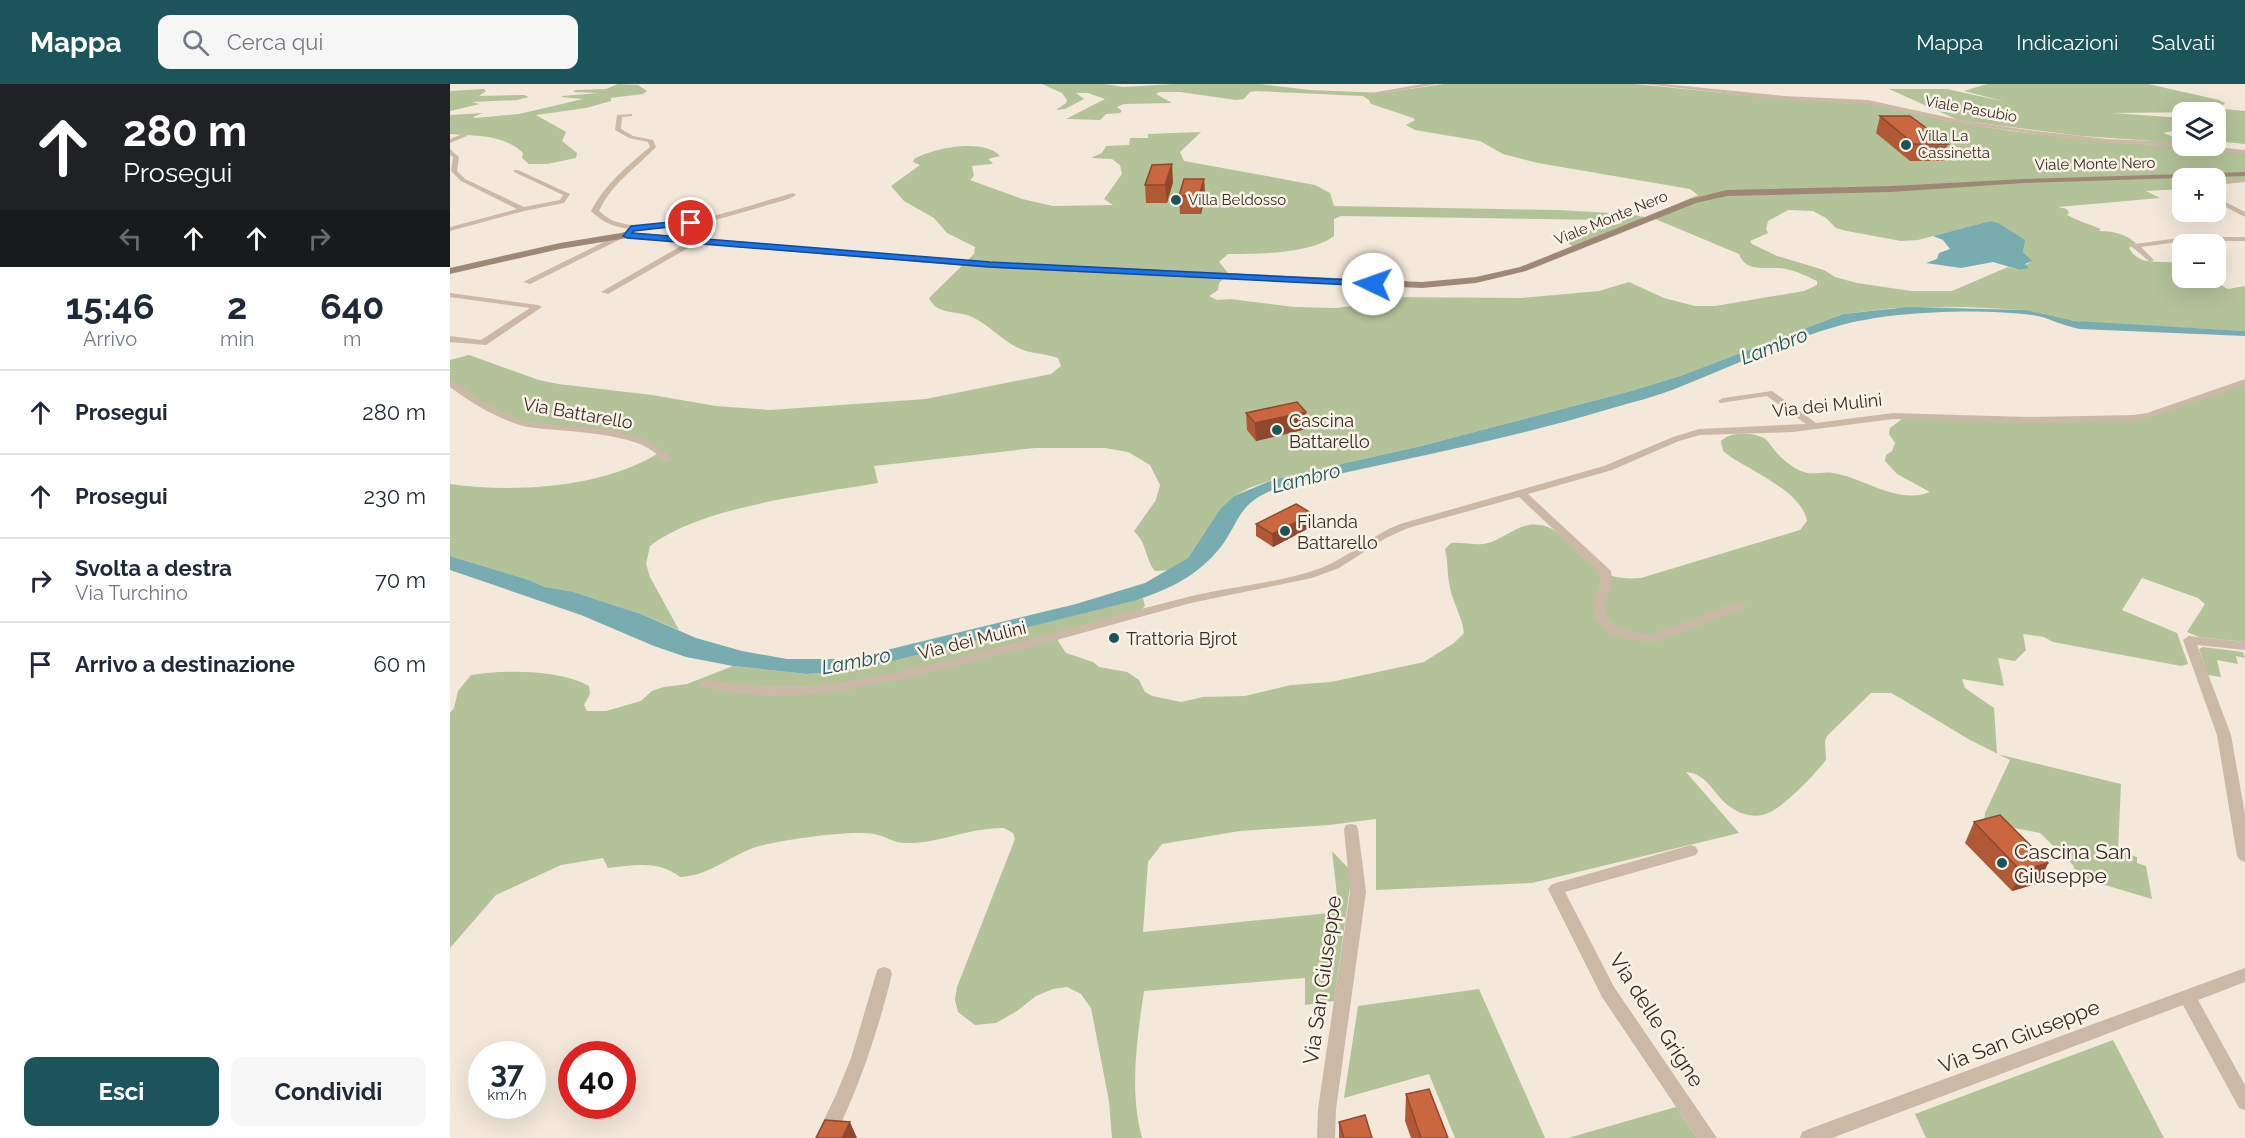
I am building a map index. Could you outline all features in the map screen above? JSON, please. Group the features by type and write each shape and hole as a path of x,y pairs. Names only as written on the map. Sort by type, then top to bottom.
{"street":[{"path":"1374,93 1434,84"},
{"name":"Viale Pasubio","path":"1648,84 1784,98 1868,102 1960,122 2047,135 2107,141 2172,144"},
{"path":"629,232 603,220 595,212 606,192 653,147 651,141 631,137 618,130 618,115 630,115"},
{"path":"450,141 465,135"},
{"path":"2226,150 2245,152"},
{"path":"450,151 456,157 452,170 457,176 523,209"},
{"path":"450,222 562,202 567,194 516,171"},
{"path":"2226,182 2244,179"},
{"name":"Viale Monte Nero","path":"450,271 629,232 990,265 1396,285 1449,283 1476,280 1523,269 1693,201 1726,193 1880,190 2024,181 2244,179"},
{"path":"527,282 629,232 699,222 793,195"},
{"path":"2226,205 2245,215"},
{"path":"450,229 523,209"},
{"path":"2150,260 2135,246 2186,239 2245,238"},
{"path":"605,292 702,240"},
{"path":"450,295 538,307 483,343 450,339"},
{"name":"Via dei Mulini","path":"705,683 738,691 844,687 891,678 1221,592 1310,575 1341,563 1383,533 1421,520 1608,468 1676,439 1699,432 1814,426 1893,416 2027,420 2134,418 2245,382"},
{"name":"Via Battarello","path":"450,383 501,416 527,424 615,435 644,442 663,451 667,460"},
{"path":"1723,401 1770,393 1814,426"},
{"path":"1521,493 1605,571 1606,583 1598,606 1600,617 1610,628 1630,636 1653,639 1740,605"},
{"path":"2245,646 2189,640 2223,735 2245,856"},
{"name":"Via San Giuseppe","path":"1326,1138 1327,1109 1358,892 1351,829"},
{"name":"Via delle Grigne","path":"1691,851 1556,889 1608,992 1708,1138"},
{"path":"824,1138 846,1096 870,1030 884,974"},
{"name":"Via San Giuseppe","path":"1809,1138 2245,975"},
{"path":"2187,996 2245,1102"}],"green space":[{"path":"618,84 638,85 647,91 643,94 611,98 611,101 586,108 536,115 566,132 562,141 577,153 576,158 547,164 529,164 522,158 523,153 507,142 489,137 450,134 450,115 483,113 473,117 475,118 519,114 583,99 561,97 563,96 599,93 573,92 576,90 606,89"},
{"path":"1042,84 1106,84 1123,87 1174,84 1260,84 1310,90 1383,93 1444,84 1635,84 1744,95 1868,103 1953,122 2011,131 2120,143 2172,145 2172,156 2226,156 2226,151 2245,153 2245,180 2226,182 2226,168 2172,168 2172,190 2146,191 2160,198 2058,207 2067,209 2069,213 2067,215 2101,229 2099,231 2128,237 2136,243 2129,248 2140,259 2172,263 2172,288 2228,289 2245,286 2245,331 2091,323 2059,319 2025,310 1966,307 1894,308 1843,314 1680,376 1631,391 1421,446 1275,479 1249,488 1234,496 1220,509 1188,558 1172,570 1155,571 1142,542 1134,531 1156,500 1160,485 1150,465 1128,452 1105,448 1035,448 874,466 878,483 791,497 728,511 672,532 650,546 646,564 650,577 679,630 641,614 545,587 450,556 450,484 501,488 584,481 635,465 657,454 659,449 615,435 527,424 501,416 450,383 450,360 469,355 539,380 558,384 652,395 716,406 770,410 926,399 1051,374 1061,366 1058,358 1019,348 968,315 938,308 929,298 974,254 975,247 947,233 934,218 904,201 891,186 920,165 913,162 914,159 946,148 971,146 992,151 1000,156 988,159 993,163 991,164 972,166 974,176 970,180 1022,199 1053,206 1113,205 1104,199 1122,174 1120,165 1112,159 1091,158 1102,153 1106,146 1129,145 1130,138 1148,138 1148,134 1201,132 1180,152 1184,161 1315,185 1330,193 1334,206 1558,210 1629,214 1649,218 1574,247 1566,242 1590,230 1623,223 1606,220 1341,216 1334,219 1334,236 1324,242 1283,252 1228,254 1219,262 1229,274 1219,283 1218,290 1209,296 1217,300 1230,299 1294,307 1336,308 1361,305 1383,297 1521,298 1599,291 1629,282 1664,298 1695,306 1715,306 1804,291 1817,285 1817,281 1794,271 1747,265 1739,254 1648,216 1698,195 1690,189 1538,163 1503,154 1480,141 1415,130 1406,125 1415,120 1413,118 1371,104 1363,96 1256,91 1250,92 1244,99 1236,100 1180,92 1159,92 1156,94 1172,103 1124,104 1117,107 1122,111 1120,113 1106,114 1100,120 1066,119 1105,99 1088,93 1076,93 1084,99 1065,109 1056,110 1067,100 1062,93","holes":["1788,210 1813,211 1826,218 1836,228 1901,241 1918,240 1990,221 2024,242 2023,252 2031,262 2025,265 2028,268 2020,270 2008,267 1952,291 1911,291 1857,283 1835,277 1824,270 1777,256 1750,241 1768,233 1766,229 1768,221"]},
{"path":"1987,84 2148,84 2223,102 2172,102 2172,112 2113,113 2172,117 2172,131 2163,133 2172,136 2172,142 2081,136 1958,120 1889,89 1947,89 2006,102 1964,91"},
{"path":"484,89 486,91 479,96 524,95 529,97 517,100 472,102 480,104 450,111 450,91"},
{"path":"2226,109 2245,111 2245,144 2226,142"},
{"path":"2245,382 2245,642 2199,637 2187,632 2205,604 2198,598 2142,578 2122,610 2177,633 2188,664 2181,666 2053,642 2044,637 2023,634 2026,650 2015,661 1998,658 2004,686 1962,679 1965,688 1994,708 1997,753 1970,740 1891,693 1871,693 1827,736 1826,760 1821,766 1790,797 1768,813 1753,816 1737,811 1723,801 1700,776 1686,772 1739,833 1532,883 1376,890 1376,819 1329,825 1240,831 1162,844 1148,862 1143,932 1339,912 1332,851 1352,872 1334,1001 1305,1005 1305,978 1144,991 1135,1083 1142,1138 1112,1138 1109,1101 1091,1008 1081,994 1067,987 1053,989 1036,996 1017,1011 996,1023 975,1025 958,1012 955,1000 957,987 1015,839 1013,833 1004,828 992,828 932,841 909,843 863,833 803,838 753,848 692,876 680,877 663,868 646,865 608,868 603,858 561,865 496,895 450,948 450,713 454,708 458,691 471,675 531,672 562,676 589,686 590,694 584,705 587,711 606,711 641,701 652,691 687,684 733,666 807,674 857,670 1143,598 1145,606 1140,611 1059,637 1058,641 1066,653 1093,662 1099,667 1127,672 1139,680 1145,692 1152,696 1181,702 1203,697 1245,696 1291,685 1331,682 1424,662 1454,643 1464,633 1448,578 1445,549 1451,543 1483,544 1499,539 1521,527 1538,525 1556,531 1599,570 1617,577 1641,578 1800,530 1807,521 1795,499 1723,451 1721,441 1730,435 1748,434 1764,438 1784,460 1805,472 1833,473 1893,493 1918,495 1930,492 1897,474 1885,461 1886,455 1892,451 1895,443 1889,434 1890,428 1905,417 2134,418"},
{"path":"2203,647 2243,652 2245,658 2236,656 2238,664 2217,660 2221,677 2208,675 2199,649"},
{"path":"1999,754 2121,784 2118,850 2137,857 2137,863 2146,866 2152,899 2078,877 2073,865 2040,833 1984,822 1985,813 2010,760"},
{"path":"1479,989 1545,1138 1455,1138 1429,1074 1344,1098 1358,1006"},
{"path":"2113,1040 2164,1138 1926,1138 1915,1114"},
{"path":"1676,1107 1697,1138 1568,1138"}],"water":[{"path":"1990,221 1998,223 2025,240 2023,252 2032,261 2025,264 2029,268 2020,270 1993,262 1961,268 1926,263 1937,259 1939,253 1950,249 1943,240 1933,236"},
{"name":"Lambro","path":"1908,307 2025,310 2074,321 2245,331 2245,336 2080,329 2038,316 1961,311 1882,317 1838,326 1646,399 1527,432 1278,488 1263,494 1245,508 1222,545 1205,564 1178,583 1158,592 1137,600 857,670 807,674 733,666 686,657 581,615 450,570 450,556 545,587 573,592 641,614 696,638 742,651 787,659 838,659 866,655 1076,604 1145,583 1188,558 1220,509 1234,496 1275,479 1421,446 1631,391 1680,376 1843,314"}],"building":[{"path":"1880,116 1910,116 1948,144 1914,144"},
{"path":"1172,164 1165,185 1145,185 1152,165"},
{"path":"1184,179 1204,179 1199,196 1179,196"},
{"path":"1297,402 1306,412 1255,423 1246,413"},
{"path":"1296,504 1313,514 1272,534 1256,524"},
{"path":"2000,815 2048,863 2021,871 1974,822"},
{"path":"1429,1089 1448,1138 1421,1138 1406,1094"},
{"path":"1365,1115 1372,1138 1344,1138 1339,1122"},
{"path":"825,1120 850,1122 842,1138 816,1138"}],"place":[{"name":"Villa La Cassinetta","path":"1906,145"},
{"name":"Villa Beldosso","path":"1176,200"},
{"name":"Cascina Battarello","path":"1277,430"},
{"name":"Filanda Battarello","path":"1285,531"},
{"name":"Trattoria Bjrot","path":"1114,638"},
{"name":"Cascina San Giuseppe","path":"2002,863"}],"route":[{"path":"691,223 631,228 627,236 665,237 990,265 1373,284"}]}
